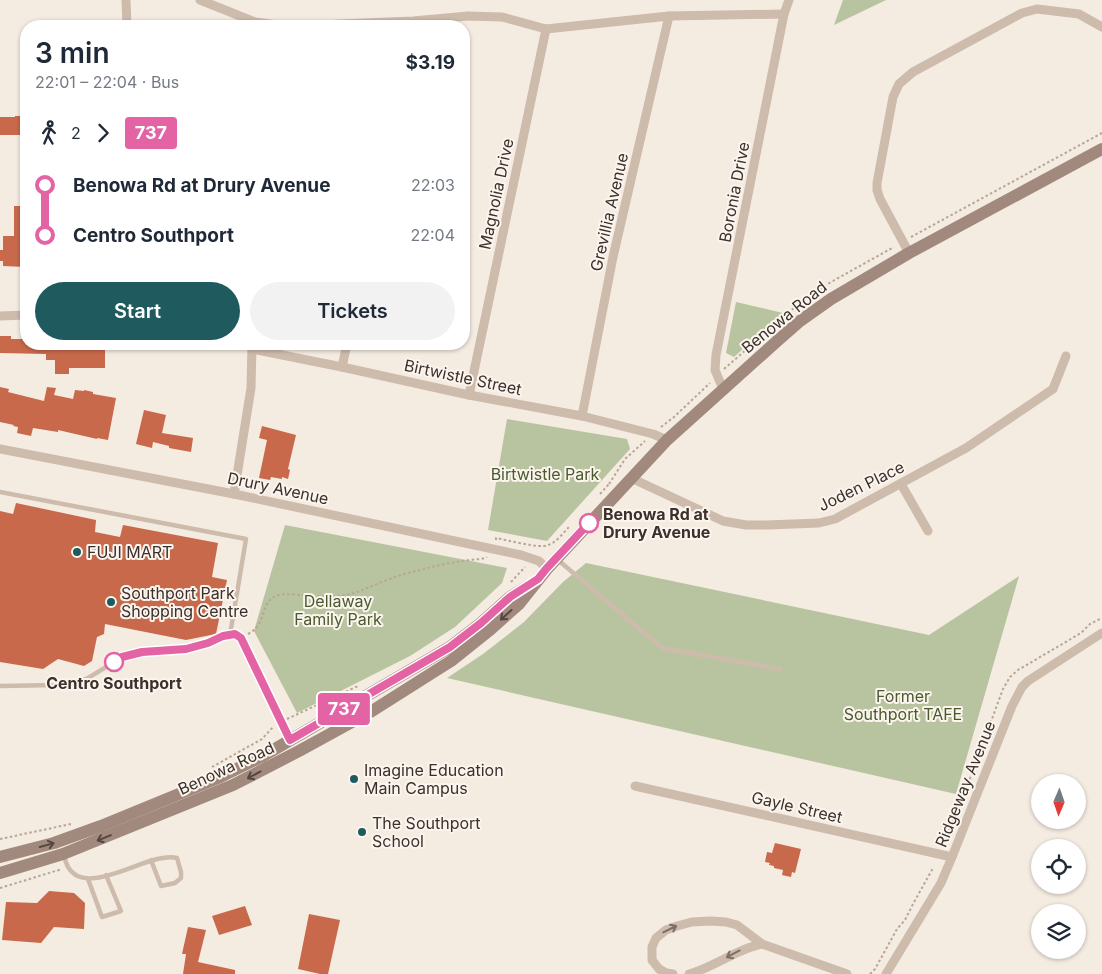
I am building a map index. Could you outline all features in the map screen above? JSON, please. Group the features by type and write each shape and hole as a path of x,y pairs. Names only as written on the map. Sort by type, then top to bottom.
{"main road":[{"name":"Benowa Road","path":"0,873 63,854 224,789 372,711 451,660 519,604 546,569 667,440 776,342 816,309 856,283 909,253 1102,149"},
{"name":"Benowa Road","path":"0,857 54,843 101,826 218,778 263,756 450,647 510,597 538,579"}],"street":[{"path":"126,0 127,20"},
{"path":"200,0 246,20"},
{"name":"Boronia Drive","path":"723,389 715,370 716,355 784,14 789,0"},
{"path":"909,253 877,190 893,97 899,84 913,72 1022,13 1037,9 1079,14 1102,26"},
{"path":"437,20 468,16 502,17 546,29 669,16 784,14"},
{"name":"Grevillia Avenue","path":"582,416 614,257 669,16"},
{"name":"Magnolia Drive","path":"469,395 546,29"},
{"path":"0,316 20,315"},
{"path":"234,494 251,388 252,350"},
{"name":"Birtwistle Street","path":"269,350 469,395 582,416 653,434 667,440"},
{"path":"342,367 346,350"},
{"name":"Joden Place","path":"631,478 723,521 746,525 766,525 819,523 835,519 966,448 1053,388 1066,356"},
{"name":"Drury Avenue","path":"0,449 234,494 521,555 539,561 546,569"},
{"path":"901,484 928,531"},
{"name":"Ridgeway Avenue","path":"886,974 941,883 1012,706 1022,687 1032,677 1102,633"},
{"name":"Gayle Street","path":"635,786 952,858"},
{"path":"674,974 666,973 659,969 652,960 656,938 666,930 692,922 726,922 737,925 762,944 847,974"},
{"path":"689,974 708,971 749,946 762,944"}],"lane":[{"path":"0,492 246,539 230,635"},
{"path":"556,559 662,648 780,669"},
{"path":"0,686 59,685 82,680 122,657 142,652 186,649 208,643 223,636 235,634 241,638 297,752"},
{"path":"63,854 68,868 76,875 88,879 130,869 151,860 170,856 177,858 181,872 180,878 161,886 151,860"},
{"path":"88,879 102,917 121,911 106,875"}],"path":[{"path":"598,496 609,484 618,492"},
{"path":"241,638 251,633 259,625 271,598 280,595 332,596 355,593 388,579 424,569 486,558 496,538 548,546 569,527"},
{"path":"0,888 68,868"},
{"path":"870,974 875,969 897,929 905,920 933,868"}],"green space":[{"path":"843,0 886,0 834,25"},
{"path":"736,302 783,313 734,357 726,353"},
{"name":"Birtwistle Park","path":"507,419 627,439 630,449 547,541 488,530"},
{"name":"Dellaway Family Park","path":"285,525 507,568 502,583 455,627 410,656 297,713 254,631"},
{"name":"Former Southport TAFE","path":"586,563 929,635 1019,576 956,794 447,678 483,654 524,622 563,582"}],"building":[{"path":"20,116 20,135 0,135 0,117"},
{"path":"14,206 20,206 20,267 3,266 3,261 0,261 0,250 3,250 3,236 14,236"},
{"path":"0,336 11,336 11,339 20,339 20,350 105,350 105,368 69,368 69,374 55,374 55,360 46,360 46,354 0,353"},
{"path":"0,387 9,389 8,392 44,401 47,387 56,388 54,395 73,399 75,390 84,390 93,392 93,394 116,398 108,440 58,430 58,432 33,428 31,436 17,433 18,427 0,422"},
{"path":"144,410 166,415 162,433 193,438 191,452 169,448 169,446 153,442 152,448 136,444"},
{"path":"262,426 296,435 288,469 290,470 288,479 282,477 282,479 271,477 270,480 259,478 267,440 259,438"},
{"name":"Southport Park Shopping Centre","path":"16,503 96,520 95,532 120,537 123,525 218,543 212,577 227,580 216,634 186,640 105,624 104,634 97,637 92,661 84,666 58,659 43,669 0,662 0,511 13,514"},
{"path":"775,843 801,849 795,873 792,872 791,877 782,875 783,870 774,868 774,866 769,865 770,863 765,862 767,852 772,853"},
{"path":"49,891 74,893 85,903 84,929 54,927 41,943 2,940 6,902 37,903"},
{"path":"245,906 252,925 219,935 212,916"},
{"path":"309,914 340,920 328,974 298,969"},
{"path":"188,927 206,930 198,962 235,970 235,974 183,974 186,954 182,954"}],"bus line":[{"name":"737","path":"114,662 122,657 142,652 186,649 208,643 223,636 235,634 241,638 290,740 450,647 510,597 538,579 589,523"}],"place":[{"name":"Benowa Rd at Drury Avenue","path":"589,523"},
{"name":"FUJI MART","path":"77,552"},
{"name":"Southport Park Shopping Centre","path":"111,602"},
{"name":"Centro Southport","path":"114,662"},
{"name":"Imagine Education Main Campus","path":"354,779"},
{"name":"The Southport School","path":"362,832"}]}
